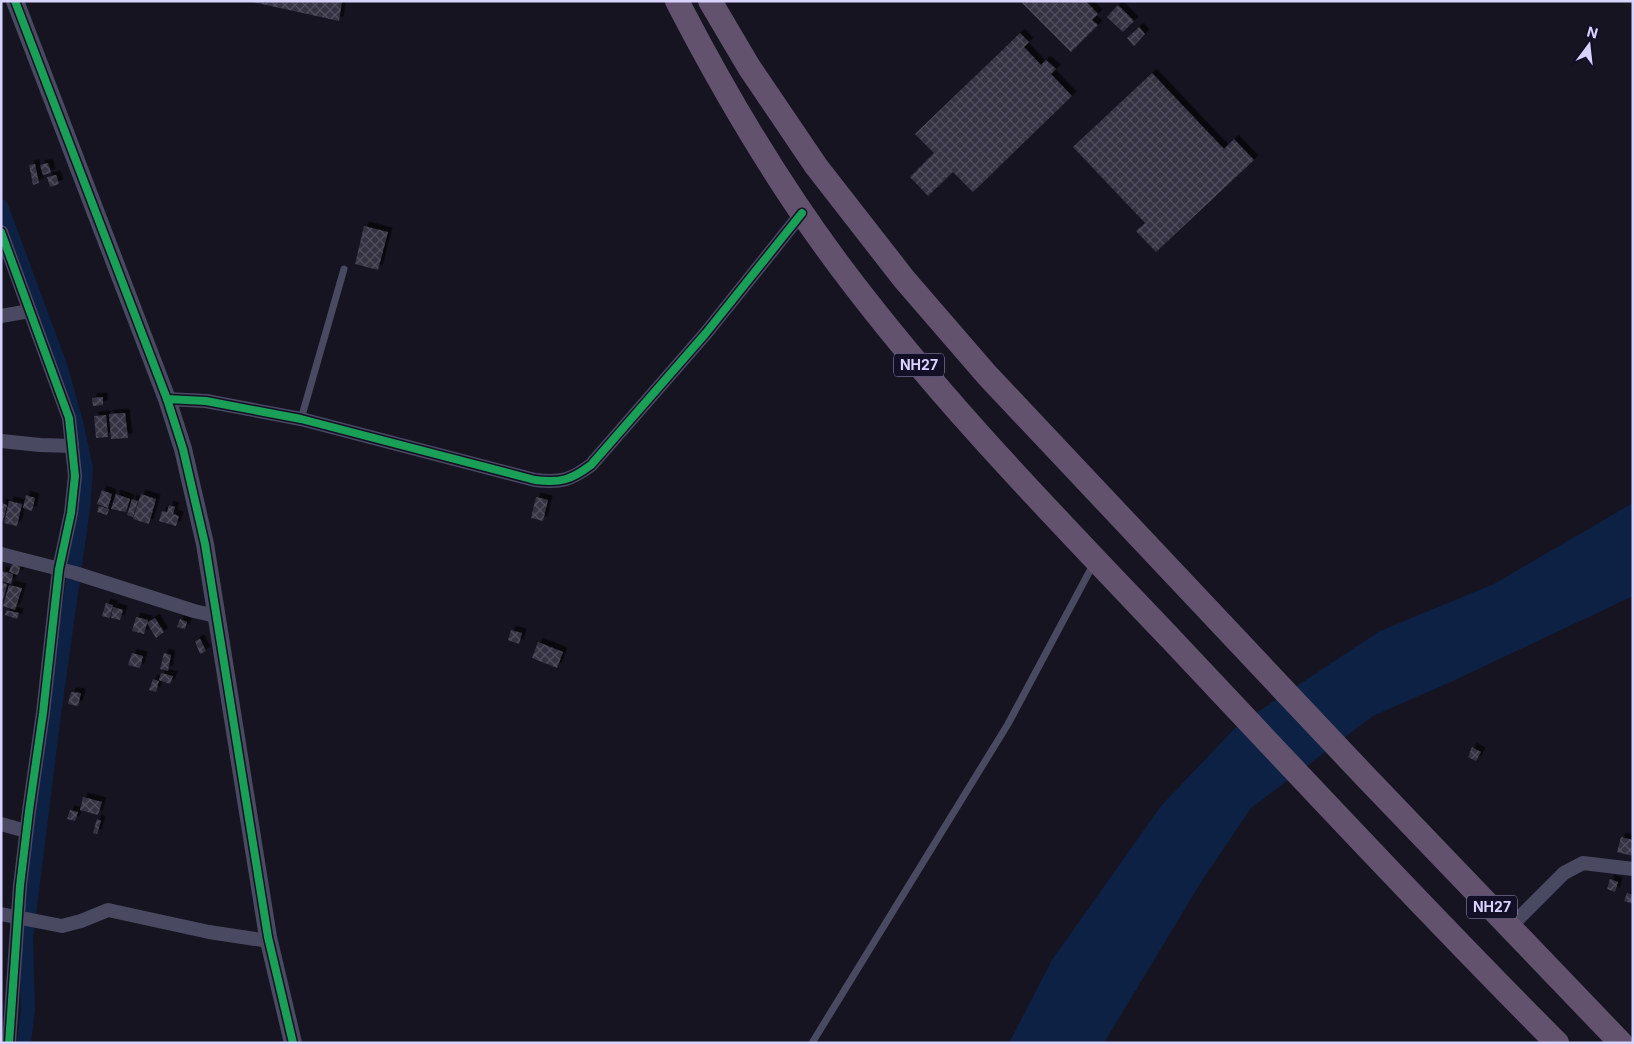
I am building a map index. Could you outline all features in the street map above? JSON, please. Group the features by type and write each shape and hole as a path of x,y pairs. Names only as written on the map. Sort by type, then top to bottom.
{"highway":[{"name":"NH27","path":"677,1 750,132 802,213 864,297 933,382 1096,560 1330,809 1556,1043"},
{"name":"NH27","path":"710,1 749,67 816,166 904,279 987,375 1361,772 1511,926 1621,1043"}],"street":[{"path":"15,1 167,399 183,450 203,534 269,941 293,1043"},
{"path":"167,399 206,401 301,419 535,480 555,482 574,477 592,465 706,333 802,213"},
{"path":"1,232 69,418 75,476 71,513 59,569 43,713 26,831 9,1043"},
{"path":"1,316 30,312"},
{"path":"1,441 40,446 72,446"},
{"path":"1,554 59,569 194,611 216,616"},
{"path":"1,824 26,831"},
{"path":"1511,926 1564,873 1583,862 1633,870"},
{"path":"1,914 62,926 108,910 209,932 269,941"}],"lane":[{"path":"301,419 344,269"},
{"path":"812,1043 1008,724 1096,560"}],"water":[{"path":"1633,503 1633,596 1455,680 1373,716 1251,808 1201,882 1104,1043 1009,1043 1052,960 1161,806 1238,725 1380,631 1494,584"}],"building":[{"path":"248,1 342,1 339,21"},
{"path":"1020,1 1086,1 1098,14 1092,20 1098,25 1071,52"},
{"path":"1118,5 1134,21 1123,32 1107,17"},
{"path":"1139,27 1145,34 1134,46 1127,38"},
{"path":"1020,33 1029,42 1024,47 1041,65 1046,60 1056,69 1051,74 1072,96 973,192 953,172 928,196 910,177 934,153 915,134"},
{"path":"1152,73 1224,149 1234,139 1254,160 1156,252 1136,231 1145,223 1073,147"},
{"path":"48,163 51,173 43,175 40,165"},
{"path":"35,164 39,183 33,185 29,165"},
{"path":"56,175 59,184 50,187 47,177"},
{"path":"364,226 388,232 378,270 355,264"},
{"path":"103,397 103,405 93,406 92,398"},
{"path":"125,413 128,438 111,439 109,414"},
{"path":"106,415 108,437 96,438 94,416"},
{"path":"102,490 112,494 108,508 97,504"},
{"path":"116,494 130,499 126,512 111,509"},
{"path":"141,494 156,499 149,524 133,519"},
{"path":"26,495 35,498 32,511 23,508"},
{"path":"536,497 548,500 543,521 531,518"},
{"path":"132,499 138,501 133,517 127,515"},
{"path":"9,501 22,504 17,526 4,523"},
{"path":"1,503 7,505 3,521 1,521"},
{"path":"169,505 175,507 173,514 179,516 176,526 159,521 162,511 167,512"},
{"path":"99,506 109,509 107,515 97,512"},
{"path":"13,561 21,564 18,575 9,572"},
{"path":"1,571 13,574 11,584 1,581"},
{"path":"1,583 7,584 3,600 1,600"},
{"path":"9,585 22,588 15,610 3,606"},
{"path":"106,603 113,605 110,618 102,616"},
{"path":"113,607 123,610 120,620 111,618"},
{"path":"6,610 19,613 17,619 5,615"},
{"path":"136,617 148,620 144,634 132,631"},
{"path":"155,618 164,632 156,638 147,623"},
{"path":"180,619 187,622 185,629 177,627"},
{"path":"511,630 522,633 519,644 508,640"},
{"path":"200,639 206,651 200,654 195,641"},
{"path":"538,642 563,652 557,668 532,658"},
{"path":"132,653 143,656 140,668 128,665"},
{"path":"164,653 171,655 168,671 160,669"},
{"path":"161,673 173,676 170,684 159,680"},
{"path":"153,679 159,681 156,692 149,690"},
{"path":"71,692 81,693 78,706 68,704"},
{"path":"1472,747 1481,752 1476,761 1468,757"},
{"path":"83,797 102,802 98,815 80,810"},
{"path":"70,810 78,812 75,821 67,819"},
{"path":"97,819 101,821 97,834 93,833"},
{"path":"1621,837 1633,840 1633,856 1617,852"},
{"path":"1610,879 1618,882 1615,892 1607,889"},
{"path":"1627,893 1633,895 1633,904 1624,901"}],"waterway":[{"path":"1,206 61,368 86,468 83,509 54,714 26,939 28,1009 24,1043"}],"cycle path":[{"path":"15,1 167,399 183,449 205,544 268,937 293,1043"},
{"path":"167,399 206,401 301,419 535,480 559,481 571,477 591,465 706,333 802,213"},
{"path":"1,232 69,418 75,476 71,513 59,569 43,713 20,886 9,1043"}]}
